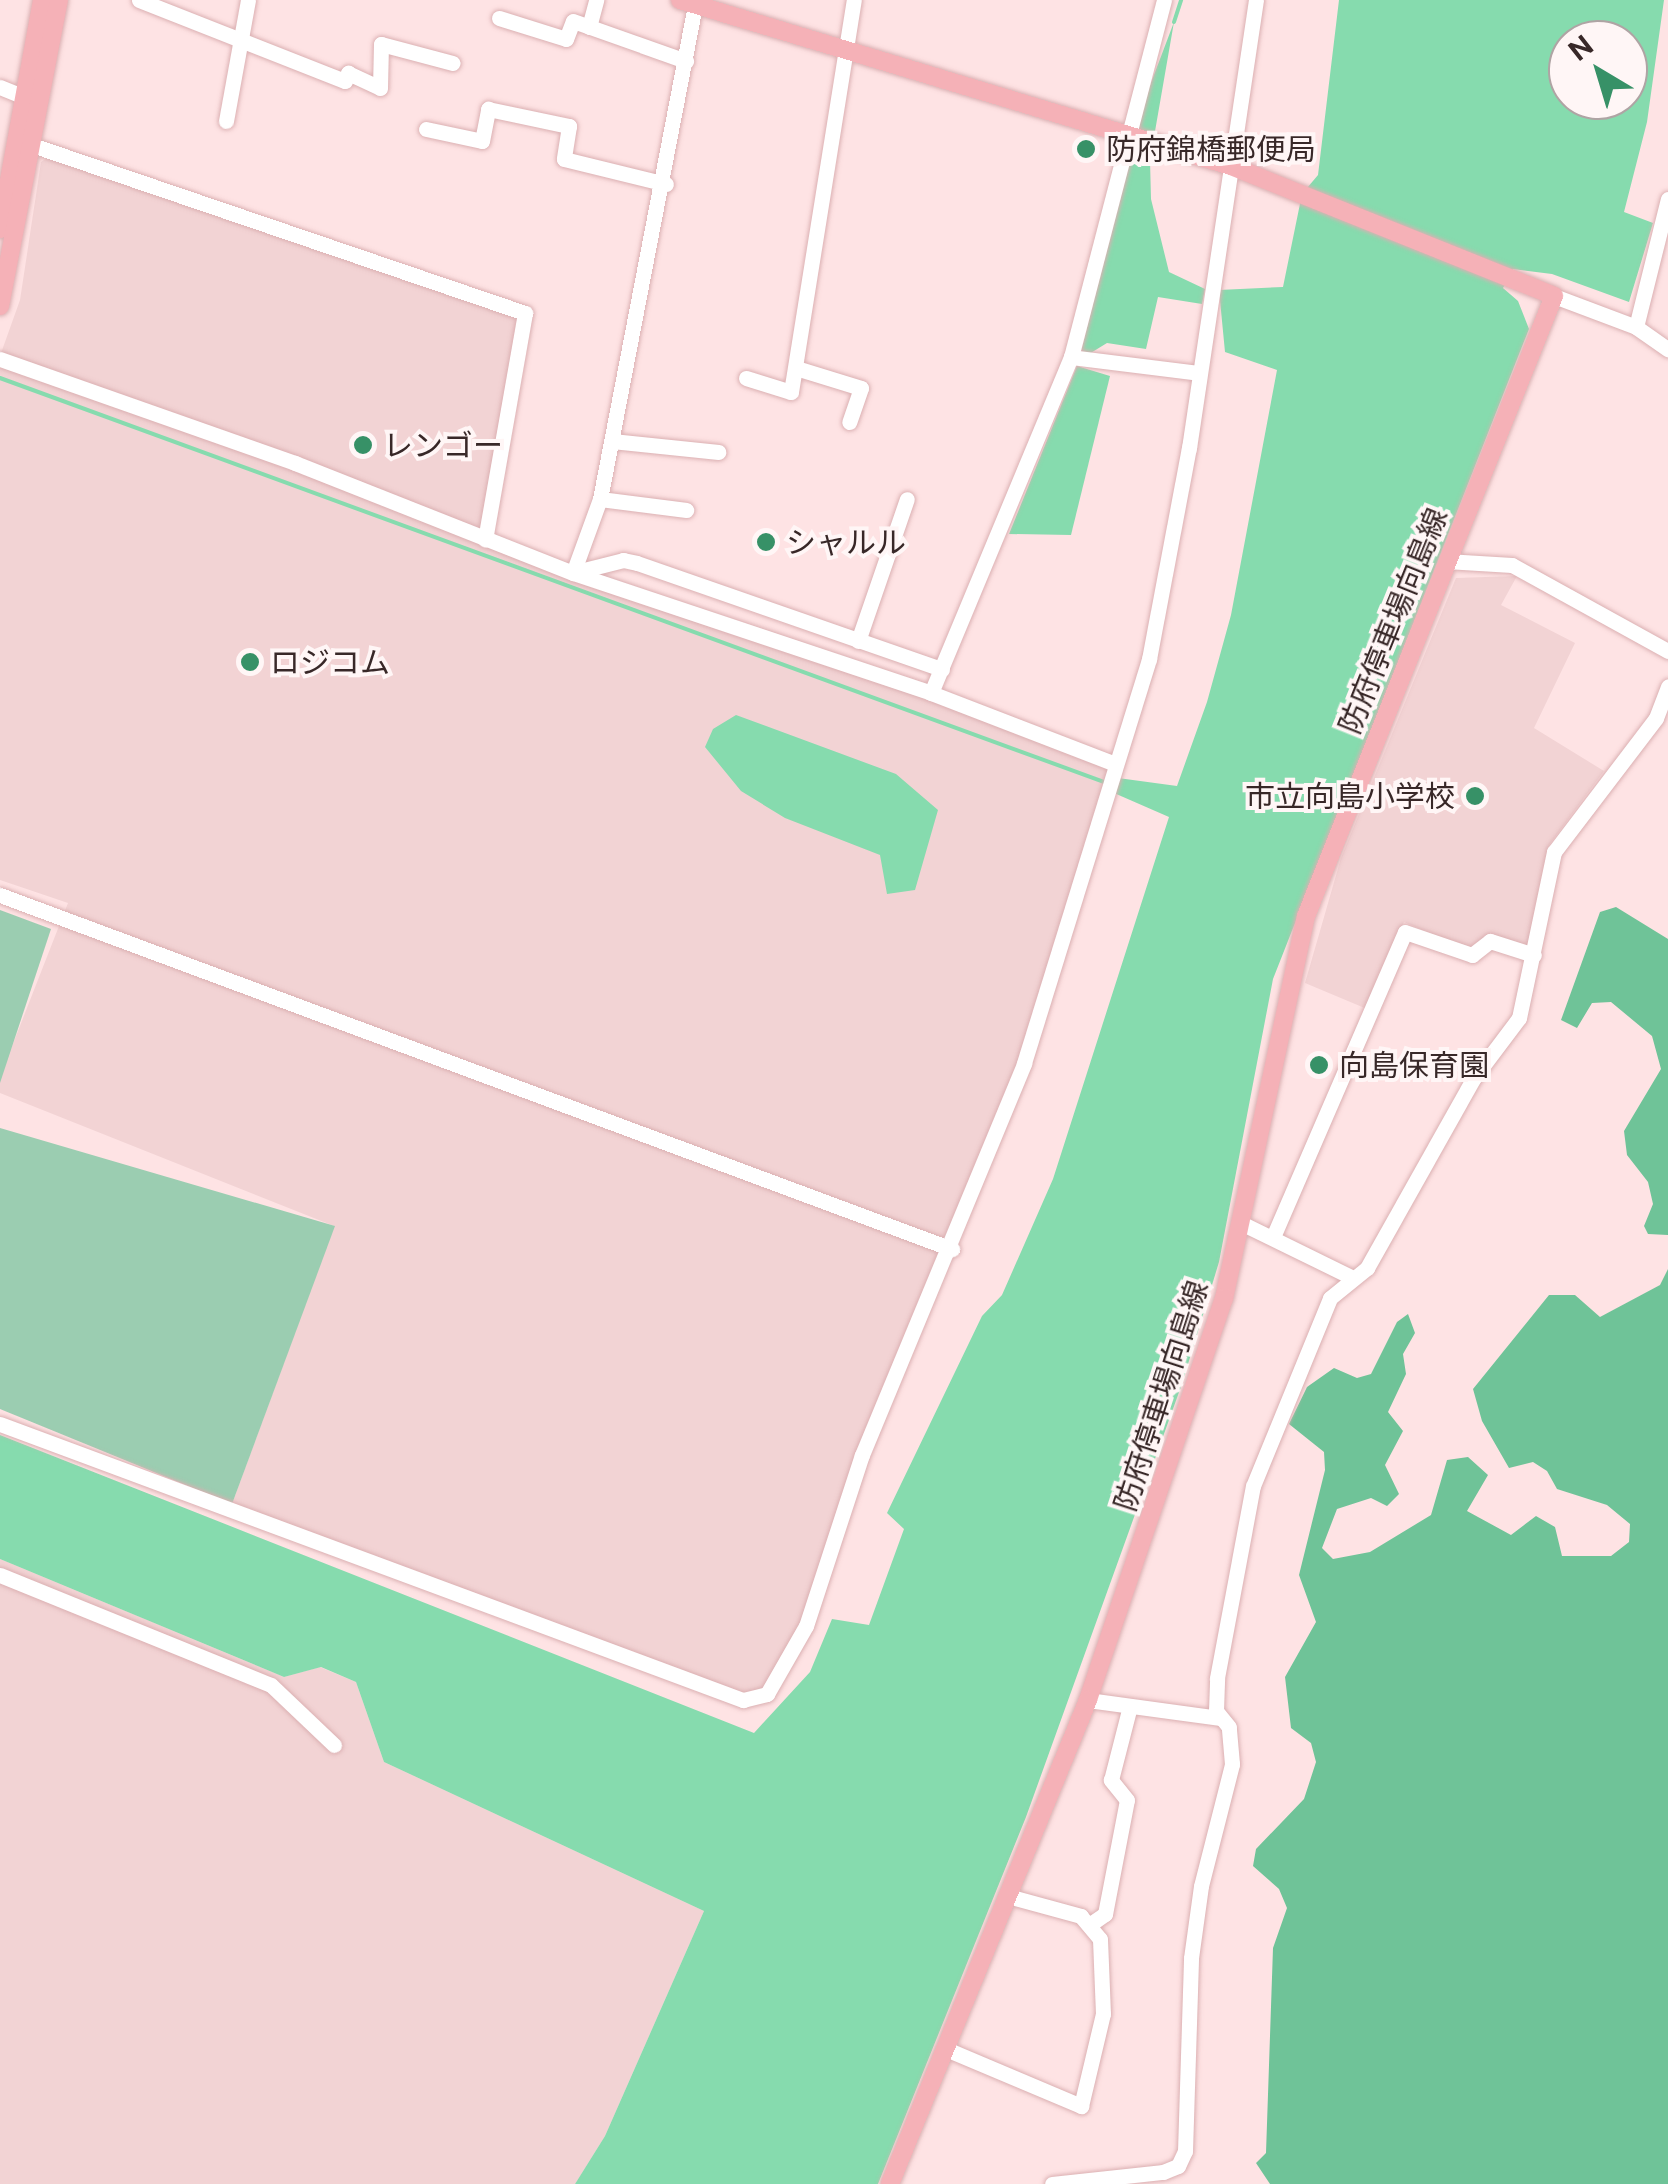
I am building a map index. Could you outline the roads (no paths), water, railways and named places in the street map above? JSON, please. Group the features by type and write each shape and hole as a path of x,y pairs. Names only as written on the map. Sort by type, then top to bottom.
{"main road":[{"path":"0,229 5,175 25,97 42,0"},
{"path":"0,306 58,0"},
{"path":"690,2 847,55 1232,166 1554,296"},
{"name":"防府停車場向島線","path":"890,2184 1088,1700 1242,1224 1306,916 1554,296"}],"street":[{"path":"139,0 380,88 381,44 453,64"},
{"path":"226,121 248,0"},
{"path":"590,27 596,0"},
{"path":"746,378 791,392 854,0"},
{"path":"932,693 1071,357 1164,0"},
{"path":"0,1424 743,1700 761,1700 806,1626 862,1455 952,1249 1024,1063 1148,658 1199,373 1256,0"},
{"path":"574,572 600,498 666,184 686,61 690,2"},
{"path":"499,18 566,39 572,21 686,61"},
{"path":"0,87 25,97"},
{"path":"426,129 482,140 488,108 569,126 564,158 666,184"},
{"path":"32,145 525,313 485,539"},
{"path":"1636,327 1668,199"},
{"path":"1554,296 1636,327 1668,349"},
{"path":"1071,357 1199,373"},
{"path":"0,359 295,462 574,572 932,693 1115,764"},
{"path":"796,368 861,388 848,422"},
{"path":"612,441 718,452"},
{"path":"600,498 686,510"},
{"path":"858,641 907,499"},
{"path":"574,572 623,560 637,563 942,669"},
{"path":"1446,561 1512,565 1668,651"},
{"path":"1219,1718 1219,1657 1253,1486 1330,1298 1367,1268 1473,1078 1519,1018 1554,852 1656,718 1668,686"},
{"path":"0,895 952,1249"},
{"path":"1273,1237 1405,932 1472,955 1490,941 1534,955"},
{"path":"1242,1224 1353,1278"},
{"path":"0,1574 271,1685 334,1745"},
{"path":"1052,2184 1163,2172 1178,2166 1185,2151 1191,1958 1201,1886 1232,1764 1229,1727 1219,1718 1088,1700"},
{"path":"1092,1924 1105,1914 1127,1800 1110,1780 1130,1706"},
{"path":"1008,1896 1092,1924"},
{"path":"946,2049 1081,2106 1103,2014 1104,1957 1092,1924"}],"waterway":[{"path":"1174,22 1181,0"},
{"path":"0,378 1104,782"}],"place":[{"name":"防府錦橋郵便局","path":"1086,149"},
{"name":"レンゴー","path":"363,445"},
{"name":"シャルル","path":"766,542"},
{"name":"ロジコム","path":"250,662"},
{"name":"市立向島小学校","path":"1475,796"},
{"name":"向島保育園","path":"1319,1065"}]}
